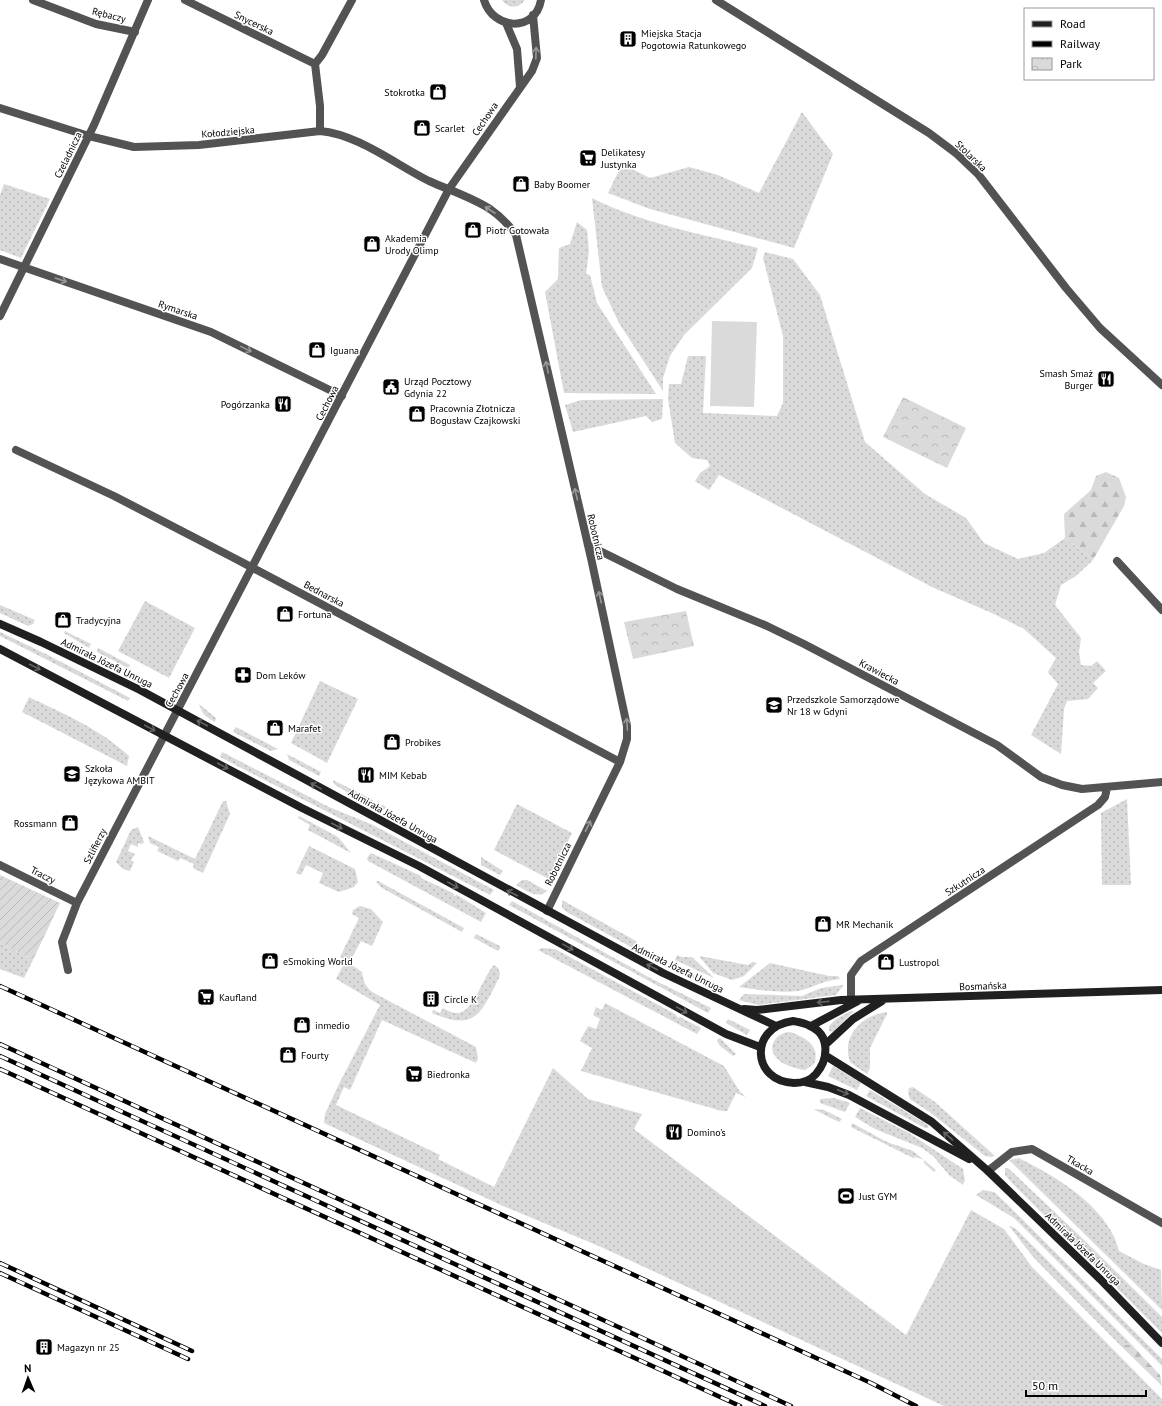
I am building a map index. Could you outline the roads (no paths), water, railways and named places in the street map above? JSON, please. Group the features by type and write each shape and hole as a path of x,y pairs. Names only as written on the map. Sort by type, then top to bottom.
{"street":[{"name":"Rębaczy","path":"33,0 96,24 135,32"},
{"name":"Czeladnicza","path":"0,316 89,136 148,0"},
{"name":"Snycerska","path":"185,0 315,64"},
{"path":"320,131 320,106 315,64 322,55 352,0"},
{"path":"484,0 491,15 506,23 516,24 525,21 533,15 541,2"},
{"name":"Stolarska","path":"716,0 929,133 957,154 978,174 1066,288 1100,328 1162,385"},
{"name":"Cechowa","path":"164,735 449,189 532,71 537,58 533,15"},
{"path":"506,23 517,50 520,86"},
{"name":"Kołodziejska","path":"0,108 89,136 134,147 160,147 248,140 320,131 348,137 430,181 449,189"},
{"name":"Robotnicza","path":"449,189 491,209 507,223 516,235 588,545 627,726 627,739 620,762 547,911"},
{"name":"Rymarska","path":"0,259 211,332 342,396"},
{"name":"Bednarska","path":"16,450 114,496 620,762"},
{"name":"Krawiecka","path":"588,545 702,600 780,632 997,745 1041,777 1062,785 1082,789 1162,782"},
{"path":"1116,561 1162,610"},
{"name":"Admirała Józefa Unruga","path":"0,624 95,668 177,710 663,973 776,1026"},
{"path":"0,649 355,835 419,866 726,1034 760,1047"},
{"name":"Szlifierzy","path":"68,970 62,942 77,903 164,735"},
{"name":"Szkutnicza","path":"851,1000 851,975 861,961 1098,805 1105,797 1107,788"},
{"name":"Traczy","path":"0,865 77,903"},
{"name":"Bosmańska","path":"811,1026 862,1000 1162,990"},
{"path":"826,1044 857,1016 885,999"},
{"path":"738,1008 757,1010 824,1002 862,1000"},
{"path":"793,1021 811,1026 820,1033 826,1044 826,1056 821,1068 814,1077 805,1082 788,1083 773,1076 763,1063 760,1047 765,1036 776,1026 793,1021"},
{"name":"Admirała Józefa Unruga","path":"826,1056 932,1122 988,1171 1100,1279 1162,1343"},
{"name":"Admirała Józefa Unruga","path":"805,1082 828,1086 849,1095 903,1122 988,1171"},
{"name":"Tkacka","path":"988,1171 1012,1152 1032,1149 1162,1223"}],"railway":[{"path":"0,986 871,1383 916,1406"},
{"path":"0,1044 791,1406"},
{"path":"0,1056 765,1406"},
{"path":"0,1069 740,1406"},
{"path":"0,1263 192,1351"},
{"path":"0,1273 188,1359"}],"place":[{"name":"Miejska Stacja Pogotowia Ratunkowego","path":"628,39"},
{"name":"Stokrotka","path":"438,92"},
{"name":"Scarlet","path":"422,128"},
{"name":"Delikatesy Justynka","path":"588,158"},
{"name":"Baby Boomer","path":"521,184"},
{"name":"Piotr Gotowała","path":"473,230"},
{"name":"Akademia Urody Olimp","path":"372,244"},
{"name":"Iguana","path":"317,350"},
{"name":"Smash Smaż Burger","path":"1106,379"},
{"name":"Urząd Pocztowy Gdynia 22","path":"391,387"},
{"name":"Pogórzanka","path":"283,404"},
{"name":"Pracownia Złotnicza Bogusław Czajkowski","path":"417,414"},
{"name":"Fortuna","path":"285,614"},
{"name":"Tradycyjna","path":"63,620"},
{"name":"Dom Leków","path":"243,675"},
{"name":"Przedszkole Samorządowe Nr 18 w Gdyni","path":"774,705"},
{"name":"Marafet","path":"275,728"},
{"name":"Probikes","path":"392,742"},
{"name":"Szkoła Językowa AMBIT","path":"72,774"},
{"name":"MIM Kebab","path":"366,775"},
{"name":"Rossmann","path":"70,823"},
{"name":"MR Mechanik","path":"823,924"},
{"name":"eSmoking World","path":"270,961"},
{"name":"Lustropol","path":"886,962"},
{"name":"Kaufland","path":"206,997"},
{"name":"Circle K","path":"431,999"},
{"name":"inmedio","path":"302,1025"},
{"name":"Fourty","path":"288,1055"},
{"name":"Biedronka","path":"414,1074"},
{"name":"Domino's","path":"674,1132"},
{"name":"Just GYM","path":"846,1196"},
{"name":"Magazyn nr 25","path":"44,1347"}]}
